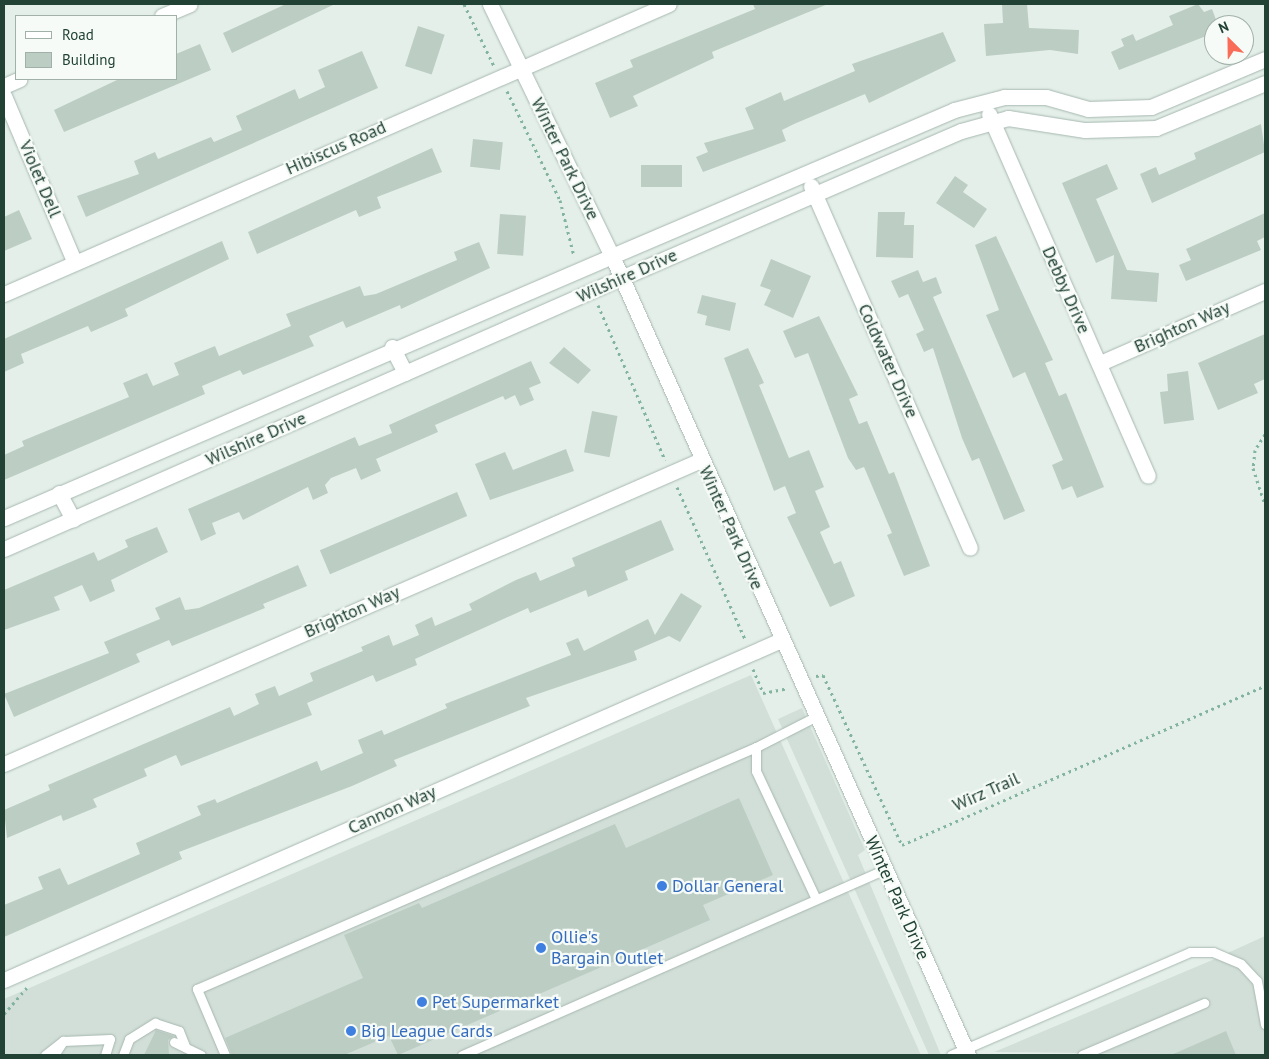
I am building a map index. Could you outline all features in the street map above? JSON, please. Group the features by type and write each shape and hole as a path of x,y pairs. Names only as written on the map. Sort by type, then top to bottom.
{"street":[{"path":"164,15 190,4"},
{"name":"Winter Park Drive","path":"490,4 612,256 815,717 966,1051"},
{"name":"Hibiscus Road","path":"4,294 520,67 669,4"},
{"name":"Wilshire Drive","path":"4,518 392,348 806,175 954,110 985,103 1004,96 1046,97 1088,109 1151,107 1265,59"},
{"path":"4,86 18,80"},
{"name":"Wilshire Drive","path":"4,549 961,131 1008,118 1085,130 1156,128 1265,83"},
{"name":"Violet Dell","path":"4,96 75,263"},
{"name":"Debby Drive","path":"985,103 991,124 1100,363 1148,476"},
{"name":"Coldwater Drive","path":"806,175 970,548"},
{"name":"Brighton Way","path":"1100,363 1265,291"},
{"path":"392,348 405,373"},
{"name":"Brighton Way","path":"4,764 701,460"},
{"path":"60,493 73,519"},
{"name":"Cannon Way","path":"4,980 781,640"}],"lane":[{"path":"225,1055 197,989 756,747 815,717"},
{"path":"756,747 756,771 816,899"},
{"path":"462,1055 884,870"},
{"path":"951,1055 966,1051 1190,952 1213,952 1241,964 1258,981 1265,1024"},
{"path":"1082,1055 1204,1003"},
{"path":"123,1055 129,1039 154,1023 179,1031 185,1046"},
{"path":"140,1031 151,1035"},
{"path":"45,1055 63,1041 110,1039 105,1055"},
{"path":"54,1055 63,1041"},
{"path":"174,1042 201,1055"}],"path":[{"path":"464,4 493,65"},
{"path":"504,86 560,200 576,264"},
{"path":"596,300 666,462"},
{"path":"1265,434 1256,450 1253,468 1265,504"},
{"path":"674,480 746,642"},
{"name":"Wirz Trail","path":"813,677 823,675 902,845 1265,686"}],"shaded area":[{"path":"751,675 921,1055 4,1055 4,999"},
{"path":"802,708 865,850 858,855 941,1055 929,1055 778,719"},
{"path":"1265,936 1265,1055 994,1052 1210,961"}],"building":[{"path":"286,4 335,4 232,53 223,33"},
{"path":"753,4 828,4 712,52 714,58 633,96 638,106 610,118 595,83 633,67 630,60 755,9"},
{"path":"1002,4 1027,4 1029,28 1079,30 1078,54 1050,50 986,56 984,24 1003,23"},
{"path":"1198,4 1204,12 1212,9 1214,15 1204,15 1204,37 1119,70 1111,52 1124,46 1121,39 1133,34 1136,41 1173,25 1169,16"},
{"path":"418,26 445,35 432,75 405,66"},
{"path":"943,32 956,61 869,103 865,94 794,124 782,130 786,141 703,172 696,157 708,152 704,143 754,129 745,108 781,92 784,101 855,71 852,64"},
{"path":"200,44 211,70 64,132 54,110 117,80 178,80 178,53"},
{"path":"362,51 378,88 86,217 77,196 139,174 134,161 155,152 158,159 211,137 214,142 242,130 236,116 295,89 299,99 325,87 318,70"},
{"path":"1261,124 1265,152 1152,203 1140,174 1156,167 1159,175 1196,159 1194,153"},
{"path":"473,139 503,142 500,170 470,167"},
{"path":"432,148 442,172 377,197 381,208 359,217 356,210 257,254 248,232"},
{"path":"1107,164 1118,189 1096,199 1127,270 1159,273 1157,302 1111,299 1114,255 1096,263 1062,183"},
{"path":"641,165 682,165 682,187 641,187"},
{"path":"955,176 968,185 963,192 987,209 974,228 936,203"},
{"path":"19,210 32,239 4,251 4,217"},
{"path":"878,212 905,212 904,225 914,225 913,258 876,257"},
{"path":"1265,213 1265,237 1257,241 1261,250 1186,281 1179,265 1191,260 1186,249"},
{"path":"500,214 526,216 523,256 497,254"},
{"path":"996,236 1053,360 1045,363 1059,396 1066,393 1104,487 1077,498 1072,486 1062,490 1052,465 1063,460 1025,372 1013,378 986,315 999,310 975,245"},
{"path":"222,241 229,259 125,309 128,316 91,332 88,326 21,354 24,363 4,372 4,339"},
{"path":"479,242 490,268 401,309 400,305 346,328 343,321 309,336 314,346 243,375 240,370 202,386 205,394 4,480 4,455 24,446 22,441 129,397 123,383 147,373 153,386 179,375 174,363 215,346 219,356 291,326 286,314 360,286 364,296 376,294 457,260 454,252"},
{"path":"771,259 811,276 793,318 764,305 771,290 760,286"},
{"path":"918,270 923,282 936,277 942,293 933,297 1025,511 1004,520 979,458 972,461 962,438 933,348 924,352 916,334 924,330 908,294 899,298 891,281"},
{"path":"702,295 736,303 730,331 705,325 707,316 697,313"},
{"path":"819,316 858,395 849,399 859,424 867,421 889,474 894,472 930,566 904,576 887,535 892,533 864,467 856,470 848,458 808,353 795,358 783,331"},
{"path":"1265,334 1265,379 1254,384 1258,393 1218,410 1198,363"},
{"path":"564,347 591,370 578,384 549,363"},
{"path":"748,348 764,383 759,385 789,458 809,450 824,487 815,491 830,527 820,532 834,564 841,561 855,596 830,607 787,517 796,513 785,486 774,491 724,358"},
{"path":"531,361 541,383 529,388 534,400 520,406 515,395 505,400 503,396 435,425 438,432 376,459 381,471 361,480 356,468 331,478 325,485 328,493 313,500 308,487 243,520 239,512 212,523 216,534 201,541 188,509 355,437 359,446 392,433 389,425"},
{"path":"1188,371 1194,420 1164,424 1160,392 1168,391 1167,374"},
{"path":"592,411 618,416 610,457 584,452"},
{"path":"566,449 574,471 490,500 475,464 505,452 513,470"},
{"path":"457,492 467,516 330,574 320,550"},
{"path":"661,520 674,550 625,571 628,580 588,597 586,590 530,613 528,608 415,659 417,665 376,682 373,675 307,703 312,715 181,766 176,755 144,769 147,776 93,799 97,807 63,821 61,815 7,838 4,810 50,790 48,785 230,707 234,716 259,704 255,694 275,686 279,696 313,681 310,673 363,651 361,647 389,635 393,646 419,635 415,625 432,617 435,626 472,610 469,604 516,580 536,572 540,581 575,566 572,558"},
{"path":"157,527 168,552 111,580 115,591 90,602 82,585 54,597 60,610 4,630 4,590 94,552 98,561 128,547 125,540"},
{"path":"298,565 307,586 263,604 265,608 172,646 169,640 136,654 140,662 14,717 4,694 109,653 104,642 160,619 155,608 180,597 185,610 199,608"},
{"path":"681,593 702,606 680,642 669,636 634,651 637,660 526,698 530,706 394,760 397,766 352,786 179,852 182,859 4,937 4,905 43,889 38,877 60,868 68,885 140,854 136,843 201,815 197,806 215,799 217,803 317,761 321,771 363,753 358,740 382,730 384,735 447,708 445,704 571,655 566,643 578,638 584,651 648,619 655,635"},
{"path":"739,798 773,875 703,905 710,920 398,1055 389,1036 344,1055 232,1055 225,1038 363,978 344,935 419,903 422,908 615,824 626,848"},
{"path":"156,1030 174,1036 168,1040 169,1055 144,1055"},
{"path":"1226,1031 1236,1055 1171,1055"}],"place":[{"name":"Dollar General","path":"662,886"},
{"name":"Ollie's Bargain Outlet","path":"541,948"},
{"name":"Pet Supermarket","path":"422,1002"},
{"name":"Big League Cards","path":"351,1031"}]}
